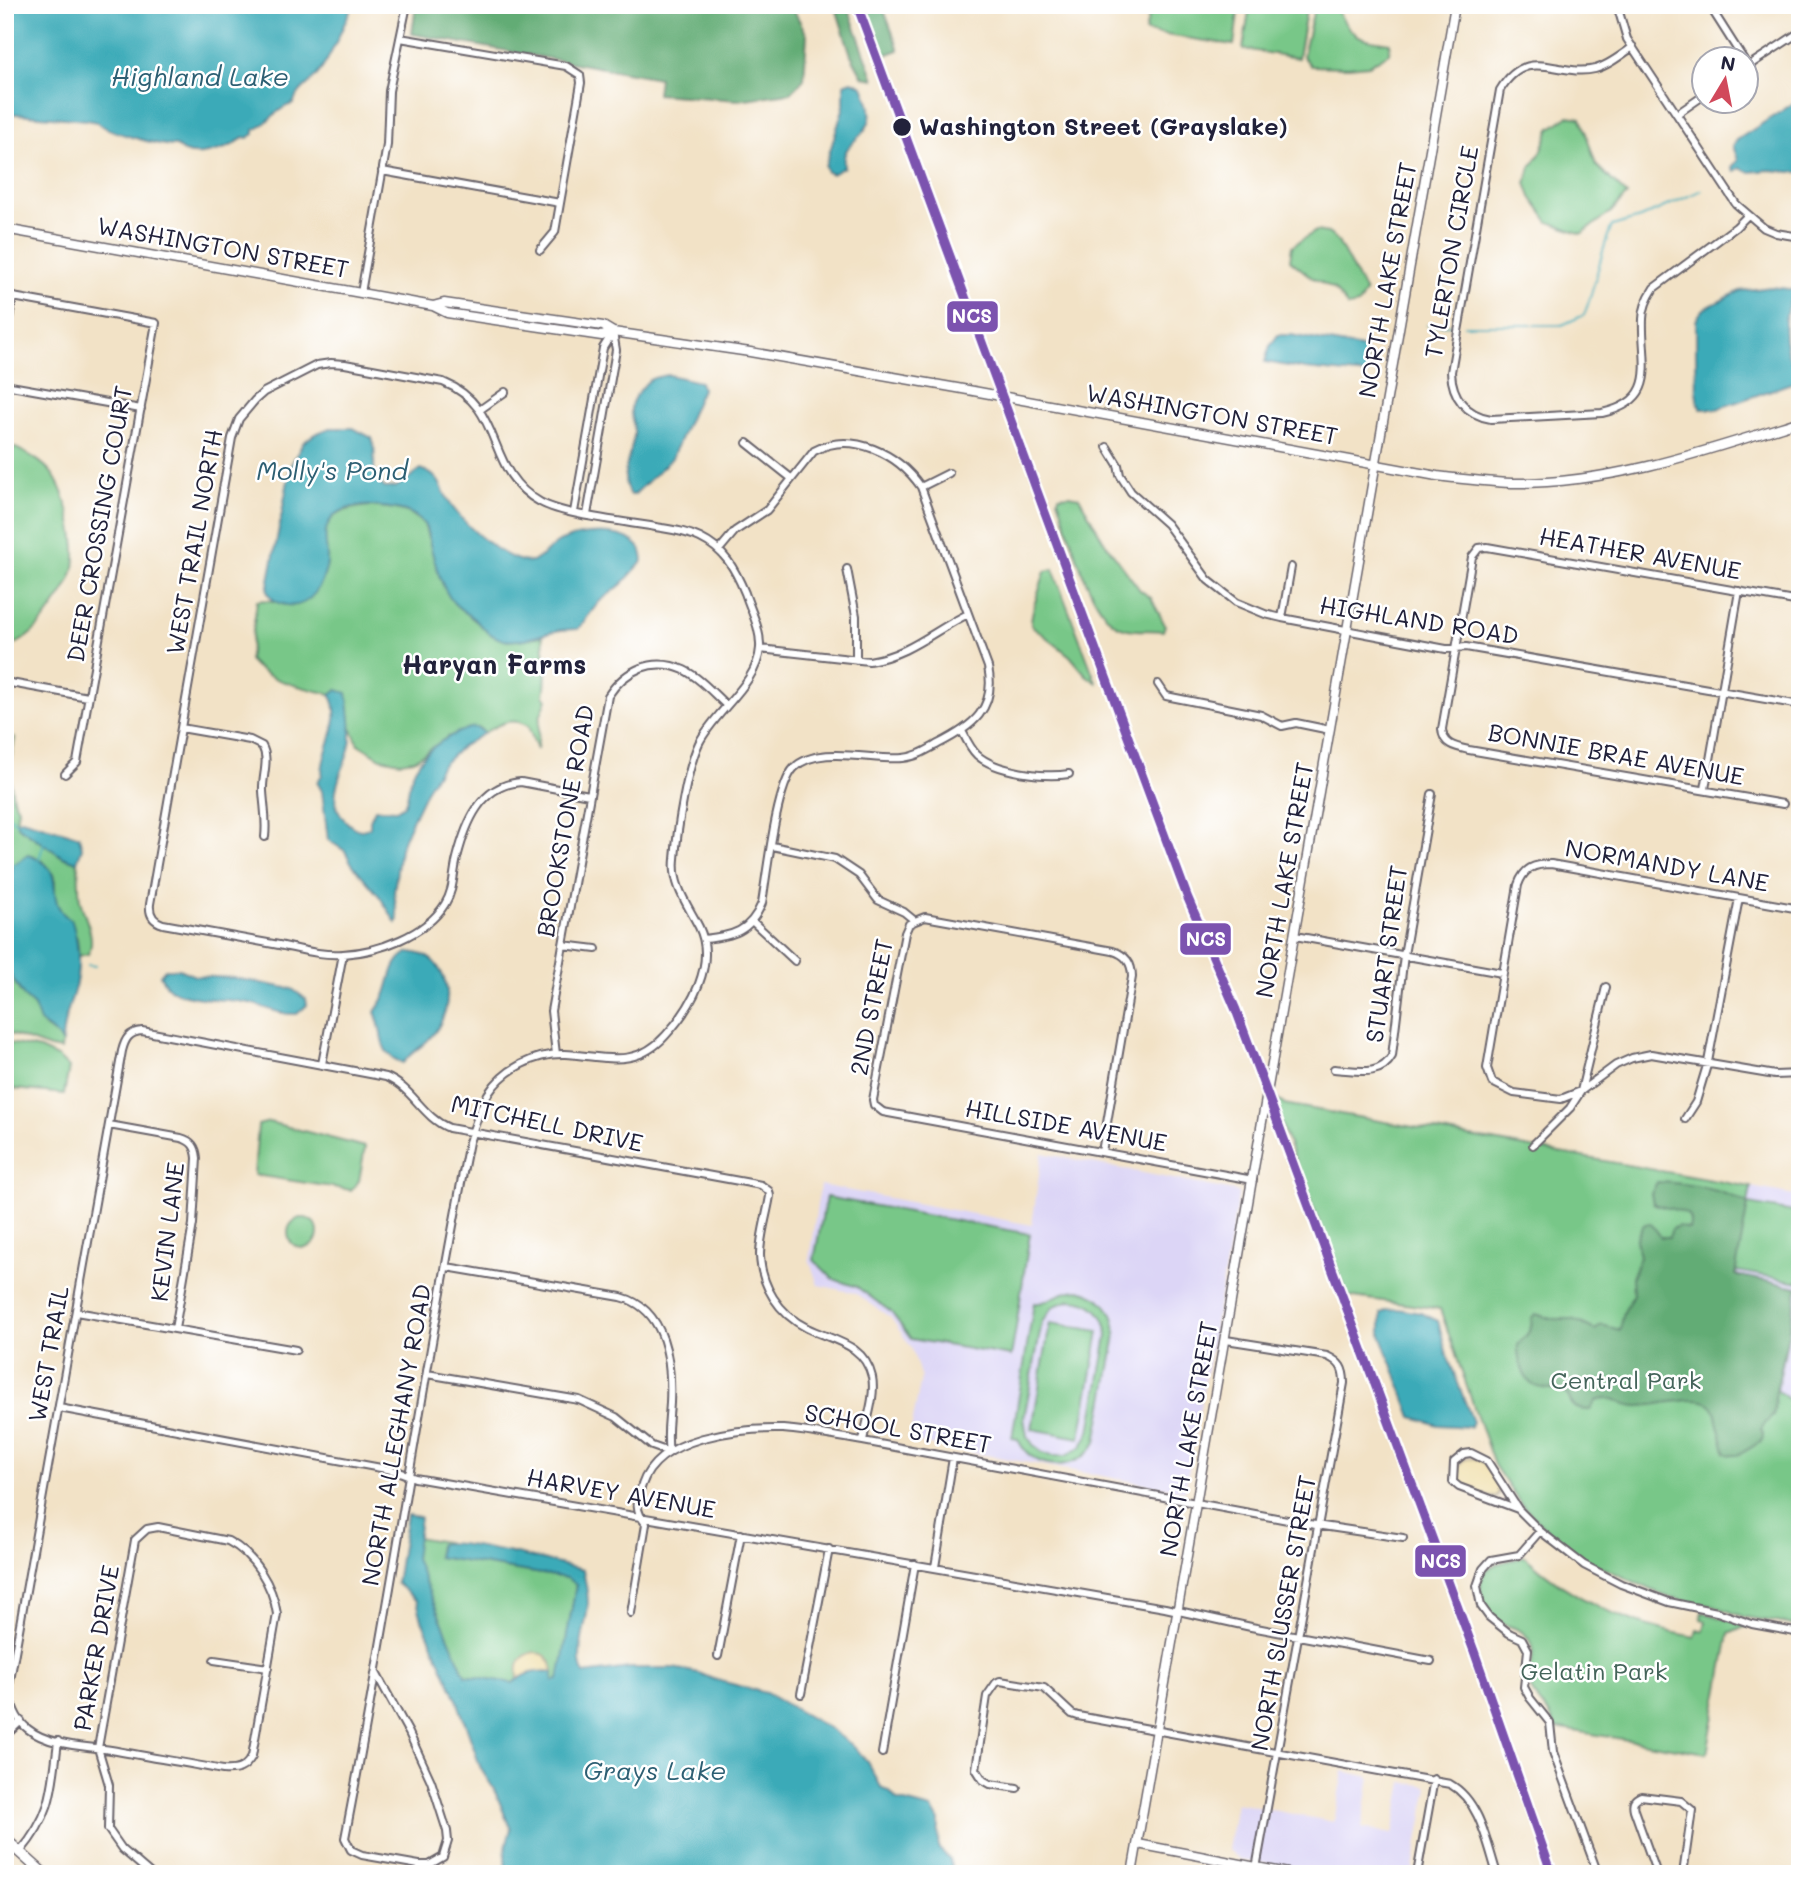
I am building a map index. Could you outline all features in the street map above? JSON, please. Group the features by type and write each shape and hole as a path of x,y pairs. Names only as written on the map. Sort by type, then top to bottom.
{"main road":[{"path":"5,1839 44,1874"}],"street":[{"path":"361,293 388,129 386,111 389,91 407,5"},
{"name":"NORTH LAKE STREET","path":"1132,1874 1455,5"},
{"path":"1617,5 1619,19 1633,47 1736,204 1764,228 1800,237"},
{"path":"1709,5 1735,46"},
{"path":"1759,56 1800,32"},
{"path":"400,38 572,68 581,79 555,232 540,250"},
{"path":"1509,65 1515,73 1533,65 1544,64 1586,71 1597,69 1633,47"},
{"name":"TYLERTON CIRCLE","path":"1459,400 1451,382 1451,372 1497,100 1505,83 1515,73"},
{"path":"1676,114 1689,105"},
{"path":"382,171 560,203"},
{"path":"1451,406 1459,400 1474,414 1491,419 1602,413 1626,405 1637,396 1645,378 1643,319 1648,298 1654,288 1748,216"},
{"name":"WASHINGTON STREET","path":"5,229 433,306 444,303 603,326 613,332 904,378 1376,465 1475,480 1513,483 1631,471 1800,421"},
{"name":"DEER CROSSING COURT","path":"5,340 13,297 156,323 77,762 65,774"},
{"path":"580,513 603,348 613,332"},
{"path":"580,513 616,350 613,332"},
{"name":"WEST TRAIL NORTH","path":"589,795 521,782 493,790 479,804 469,824 457,857 451,893 437,915 416,931 383,946 343,954 316,952 157,922 149,912 235,426 246,408 264,392 306,369 331,363 443,382 467,394 481,409 500,456 514,481 542,503 696,535 719,550"},
{"path":"5,385 141,409"},
{"path":"481,409 505,392"},
{"path":"747,443 791,478"},
{"path":"556,1054 619,1060 646,1051 658,1043 674,1024 696,990 704,970 704,939 677,887 674,876 675,856 695,752 710,725 751,674 760,649 757,625 735,569 719,550 735,531 766,510 814,451 822,446 847,444 890,456 912,474 920,487 988,667 990,686 983,711 972,725 916,756 821,755 804,761 790,773 783,788 762,903 752,922 737,933 704,939"},
{"name":"HIGHLAND ROAD","path":"1107,447 1131,492 1167,524 1198,568 1219,590 1251,609 1282,618 1446,649 1466,646 1800,705"},
{"path":"920,487 949,473"},
{"name":"HEATHER AVENUE","path":"1457,647 1472,557 1475,551 1487,547 1800,602"},
{"path":"1282,618 1290,567"},
{"path":"847,569 856,616 856,660"},
{"path":"1213,597 1219,590"},
{"path":"1705,789 1739,592"},
{"path":"760,649 856,660 883,659 902,653 950,622 968,614"},
{"name":"BONNIE BRAE AVENUE","path":"1457,647 1442,729 1445,741 1450,745 1783,803"},
{"name":"BROOKSTONE ROAD","path":"556,1054 551,1011 608,696 615,684 633,670 657,664 683,669 726,705"},
{"path":"5,682 88,697"},
{"path":"1158,684 1166,696 1261,715 1282,726 1296,723 1330,730"},
{"path":"181,728 250,740 262,746 266,758 263,779 267,821 265,837"},
{"path":"962,731 978,756 999,767 1051,777 1069,774"},
{"name":"STUART STREET","path":"1334,1069 1375,1071 1387,1065 1392,1056 1404,955 1432,794"},
{"path":"772,846 835,859 859,875 878,900 904,912 915,921 925,917 1113,951 1125,957 1132,976 1102,1152"},
{"name":"NORMANDY LANE","path":"1502,973 1518,884 1528,869 1537,864 1551,864 1800,909"},
{"path":"1685,1119 1696,1102 1708,1062 1739,898"},
{"name":"2ND STREET","path":"874,1105 905,933 909,924 915,921"},
{"path":"752,922 795,961"},
{"path":"1295,936 1502,973 1487,1068 1492,1082 1514,1093 1561,1099 1581,1091 1616,1065 1651,1054 1775,1075 1800,1074"},
{"path":"563,945 596,949"},
{"path":"322,1064 343,954"},
{"path":"1533,1145 1570,1108 1581,1091 1606,987"},
{"name":"MITCHELL DRIVE","path":"131,1034 142,1031 394,1080 404,1086 427,1115 440,1125 761,1185 770,1196 760,1254 766,1287 775,1301 794,1320 848,1344 866,1361 873,1382 863,1441"},
{"name":"WEST TRAIL","path":"21,1721 11,1704 9,1686 108,1125 123,1045 131,1034"},
{"name":"NORTH ALLEGHANY ROAD","path":"376,1673 409,1733 431,1781 447,1831 448,1841 443,1857 429,1865 365,1856 351,1850 345,1838 376,1673 408,1475 472,1132 482,1105 501,1078 532,1059 556,1054"},
{"name":"HILLSIDE AVENUE","path":"874,1105 883,1112 1254,1180"},
{"path":"1800,1107 1797,1121 1800,1135"},
{"name":"KEVIN LANE","path":"108,1125 181,1138 191,1142 195,1148 197,1158 193,1224 175,1329"},
{"path":"5,1139 5,1160"},
{"path":"427,1374 579,1400 616,1417 652,1446 668,1452 668,1364 661,1331 644,1307 621,1297 447,1267"},
{"path":"76,1312 296,1350"},
{"name":"NORTH SLUSSER STREET","path":"1226,1340 1327,1356 1341,1365 1344,1383 1256,1871"},
{"name":"HARVEY AVENUE","path":"59,1408 397,1471 415,1478 1165,1608 1299,1637 1431,1661"},
{"name":"SCHOOL STREET","path":"631,1613 646,1524 637,1508 642,1482 649,1470 668,1452 693,1442 746,1430 782,1429 863,1441 1403,1538"},
{"path":"1518,1509 1459,1487 1453,1482 1454,1462 1464,1454 1471,1453 1487,1461 1518,1509 1540,1531 1584,1565 1637,1591 1669,1602 1717,1612 1752,1625 1800,1633"},
{"path":"935,1567 953,1458"},
{"name":"PARKER DRIVE","path":"150,1874 122,1849 108,1829 109,1785 98,1748 138,1536 146,1529 158,1527 228,1541 247,1555 272,1592 277,1614 268,1668"},
{"path":"1540,1531 1519,1555 1491,1560 1483,1569 1477,1586 1481,1606 1489,1617 1509,1633 1522,1639 1528,1650 1524,1687 1550,1723 1553,1752 1598,1874"},
{"path":"718,1656 741,1534"},
{"path":"801,1694 829,1549"},
{"path":"882,1753 915,1564"},
{"path":"5,1736 21,1721 38,1735 58,1741 235,1771 242,1768 252,1756 268,1668 214,1660"},
{"path":"1017,1788 990,1784 983,1780 976,1769 989,1691 1000,1681 1044,1688 1072,1714 1078,1716 1434,1779 1457,1788 1468,1799 1497,1874"},
{"path":"20,1852 41,1824 50,1800 58,1741"},
{"path":"1417,1874 1434,1779"},
{"path":"1657,1874 1633,1804 1636,1798 1645,1795 1685,1803 1692,1810 1683,1874"},
{"path":"1138,1844 1256,1871 1293,1874"}],"shaded area":[{"path":"1042,1153 1239,1192 1185,1491 909,1441 921,1378 912,1349 891,1318 855,1293 818,1285 809,1259 820,1185 1032,1225"},
{"path":"1751,1187 1800,1196 1800,1408 1777,1390 1798,1288 1734,1275"},
{"path":"1343,1771 1370,1777 1362,1828 1393,1834 1403,1782 1428,1786 1412,1874 1323,1874 1239,1859 1228,1850 1236,1803 1334,1822"}],"green space":[{"path":"416,5 791,5 807,35 804,79 790,93 738,100 657,94 659,78 412,34"},
{"path":"835,5 847,5 874,79 863,77 851,55"},
{"path":"861,5 882,5 899,50 880,57"},
{"path":"1151,5 1239,5 1234,45 1145,32"},
{"path":"1250,5 1307,5 1298,58 1243,49"},
{"path":"1315,5 1334,5 1350,30 1362,37 1390,43 1389,53 1369,65 1311,66 1303,56"},
{"path":"1568,116 1581,118 1596,165 1627,195 1609,214 1581,234 1549,222 1531,197 1526,183 1550,129"},
{"path":"1316,231 1328,233 1337,240 1365,292 1358,305 1348,307 1334,289 1311,277 1290,260 1292,246"},
{"path":"5,443 38,461 54,476 72,524 75,552 70,581 47,616 29,636 5,648"},
{"path":"1059,496 1079,497 1103,540 1140,590 1151,598 1165,625 1163,631 1124,628 1112,621 1101,609 1082,572 1058,499"},
{"path":"369,506 410,513 424,524 437,568 452,600 473,619 507,641 543,636 546,673 544,695 547,699 540,717 537,750 528,726 511,721 484,733 479,728 448,737 414,760 400,762 381,758 358,744 350,725 349,707 337,690 330,694 286,683 265,674 249,660 257,601 302,603 326,565 325,532 331,519 342,512"},
{"path":"1053,569 1096,682 1086,675 1070,656 1031,625 1045,571"},
{"path":"5,734 15,738 9,768 13,799 18,808 16,822 19,827 63,857 77,862 80,900 91,941 88,954 79,956 77,938 55,901 55,877 43,861 28,855 5,881"},
{"path":"5,944 8,971 19,990 34,1006 45,1027 62,1043 61,1050 5,1032"},
{"path":"5,1042 40,1049 59,1058 69,1068 64,1094 5,1088"},
{"name":"Central Park","path":"1278,1100 1284,1104 1751,1187 1748,1204 1800,1213 1799,1282 1737,1271 1735,1275 1798,1287 1777,1390 1800,1408 1800,1626 1744,1617 1717,1607 1665,1596 1582,1558 1554,1537 1520,1503 1494,1465 1440,1309 1347,1296 1275,1108"},
{"path":"269,1122 365,1147 359,1181 351,1190 254,1175 258,1125"},
{"path":"1657,1182 1704,1187 1748,1204 1735,1275 1798,1287 1773,1416 1761,1429 1762,1442 1739,1454 1725,1453 1715,1411 1706,1402 1688,1400 1638,1406 1604,1399 1596,1401 1590,1410 1576,1408 1565,1393 1533,1385 1521,1367 1518,1345 1530,1330 1531,1319 1535,1314 1554,1319 1573,1319 1595,1330 1602,1325 1620,1330 1624,1312 1633,1295 1632,1277 1640,1256 1636,1240 1643,1225 1649,1223 1661,1237 1669,1237 1672,1229 1678,1226 1689,1229 1690,1221 1684,1213 1653,1203 1651,1194"},
{"path":"826,1197 1030,1234 1011,1356 911,1339 891,1312 857,1287 833,1279 814,1260"},
{"path":"303,1218 314,1222 318,1233 314,1244 303,1248 292,1244 288,1233 292,1222"},
{"path":"1072,1291 1088,1293 1103,1302 1112,1315 1116,1332 1096,1442 1079,1459 1056,1465 1034,1458 1018,1439 1012,1438 1034,1303","holes":["1070,1300 1097,1310 1104,1321 1107,1336 1090,1431 1082,1446 1066,1456 1052,1456 1035,1447 1027,1436 1024,1418 1042,1322 1054,1306"]},
{"path":"1050,1323 1099,1331 1080,1438 1032,1429"},
{"path":"416,1537 445,1542 439,1545 437,1557 567,1578 576,1584 560,1680 509,1683 465,1675 419,1572 415,1559"},
{"name":"Gelatin Park","path":"1524,1556 1582,1598 1648,1626 1695,1637 1697,1629 1704,1631 1706,1621 1701,1619 1703,1612 1747,1626 1729,1634 1707,1753 1555,1728 1551,1717 1530,1687 1533,1652 1529,1640 1519,1630 1492,1617 1482,1596 1481,1581 1488,1569"}],"sand":[{"path":"1470,1458 1485,1464 1492,1473 1501,1488 1496,1498 1473,1491 1458,1480 1457,1469 1463,1460"},
{"path":"534,1652 548,1658 553,1672 518,1678 520,1661"}],"water":[{"name":"Highland Lake","path":"5,5 353,5 323,67 299,93 293,104 277,112 248,138 243,137 232,145 215,151 190,154 176,146 122,134 97,122 5,113"},
{"path":"852,81 863,86 870,106 870,119 863,132 849,146 844,167 832,174 827,172 825,167 844,106 844,84"},
{"path":"1800,99 1800,173 1770,170 1749,172 1740,168 1735,171 1732,167 1738,160 1733,146 1737,140"},
{"path":"1771,287 1797,290 1787,308 1785,332 1789,355 1800,372 1800,380 1717,409 1701,409 1697,399 1696,353 1696,321 1699,315 1704,309 1740,291"},
{"path":"1278,335 1362,348 1366,352 1367,375 1265,362 1270,346"},
{"path":"669,375 700,382 702,389 672,458 634,495 630,495 625,473 634,436 632,404 648,382"},
{"name":"Molly's Pond","path":"330,428 353,428 372,438 374,470 385,488 396,487 421,469 429,473 438,481 450,503 469,526 489,544 512,557 533,562 567,539 588,534 611,534 631,540 640,549 643,561 622,584 599,602 578,629 504,640 488,632 449,596 437,569 426,528 418,518 393,508 357,506 341,511 329,522 326,533 327,563 323,579 315,593 303,603 278,603 267,591 291,465 303,443"},
{"path":"337,690 347,693 351,737 338,782 336,804 350,825 357,829 370,827 375,809 396,810 404,805 414,770 424,756 437,745 469,728 478,728 484,733 460,748 442,765 408,829 400,848 394,892 398,920 396,923 345,851 328,840 322,791 317,782 322,775 334,724 334,704 330,694"},
{"path":"21,819 79,836 82,848 77,862 63,857 19,827 16,822"},
{"path":"28,855 42,861 50,869 57,904 72,921 76,939 76,985 64,1024 62,1043 40,1022 34,1006 25,998 8,971 5,881 10,877 13,865"},
{"path":"410,952 426,956 437,966 446,984 447,1002 433,1035 403,1063 394,1059 385,1049 375,1012 385,996 399,959"},
{"path":"165,969 179,969 195,976 234,978 292,989 306,999 307,1005 297,1014 290,1014 249,1003 183,994 172,990 164,982 160,975"},
{"path":"1398,1309 1421,1313 1438,1321 1447,1355 1473,1422 1470,1427 1438,1425 1412,1417 1381,1335 1381,1313"},
{"name":"Grays Lake","path":"407,1515 420,1517 415,1559 465,1675 513,1683 531,1673 547,1671 553,1672 553,1681 559,1680 576,1585 567,1578 437,1557 440,1544 486,1548 583,1570 588,1603 580,1650 584,1674 630,1668 673,1668 766,1693 830,1729 852,1745 867,1761 882,1789 889,1791 897,1800 932,1809 939,1821 938,1848 949,1858 953,1874 507,1874 505,1852 511,1830 495,1791 481,1769 456,1697 422,1620 417,1601 396,1583"}],"waterway":[{"path":"1464,325 1562,325 1584,315 1612,226 1640,218 1702,190"},
{"path":"1427,325 1453,325"},
{"path":"5,813 16,822"},
{"path":"39,859 44,843"},
{"path":"5,855 13,865"},
{"path":"88,965 95,966"}],"transit line":[{"name":"NCS","path":"857,5 1187,896 1236,1010 1474,1651 1552,1874"}],"place":[{"name":"Washington Street (Grayslake)","path":"902,127"}],"district":[{"name":"Haryan Farms","path":"494,665"}]}
